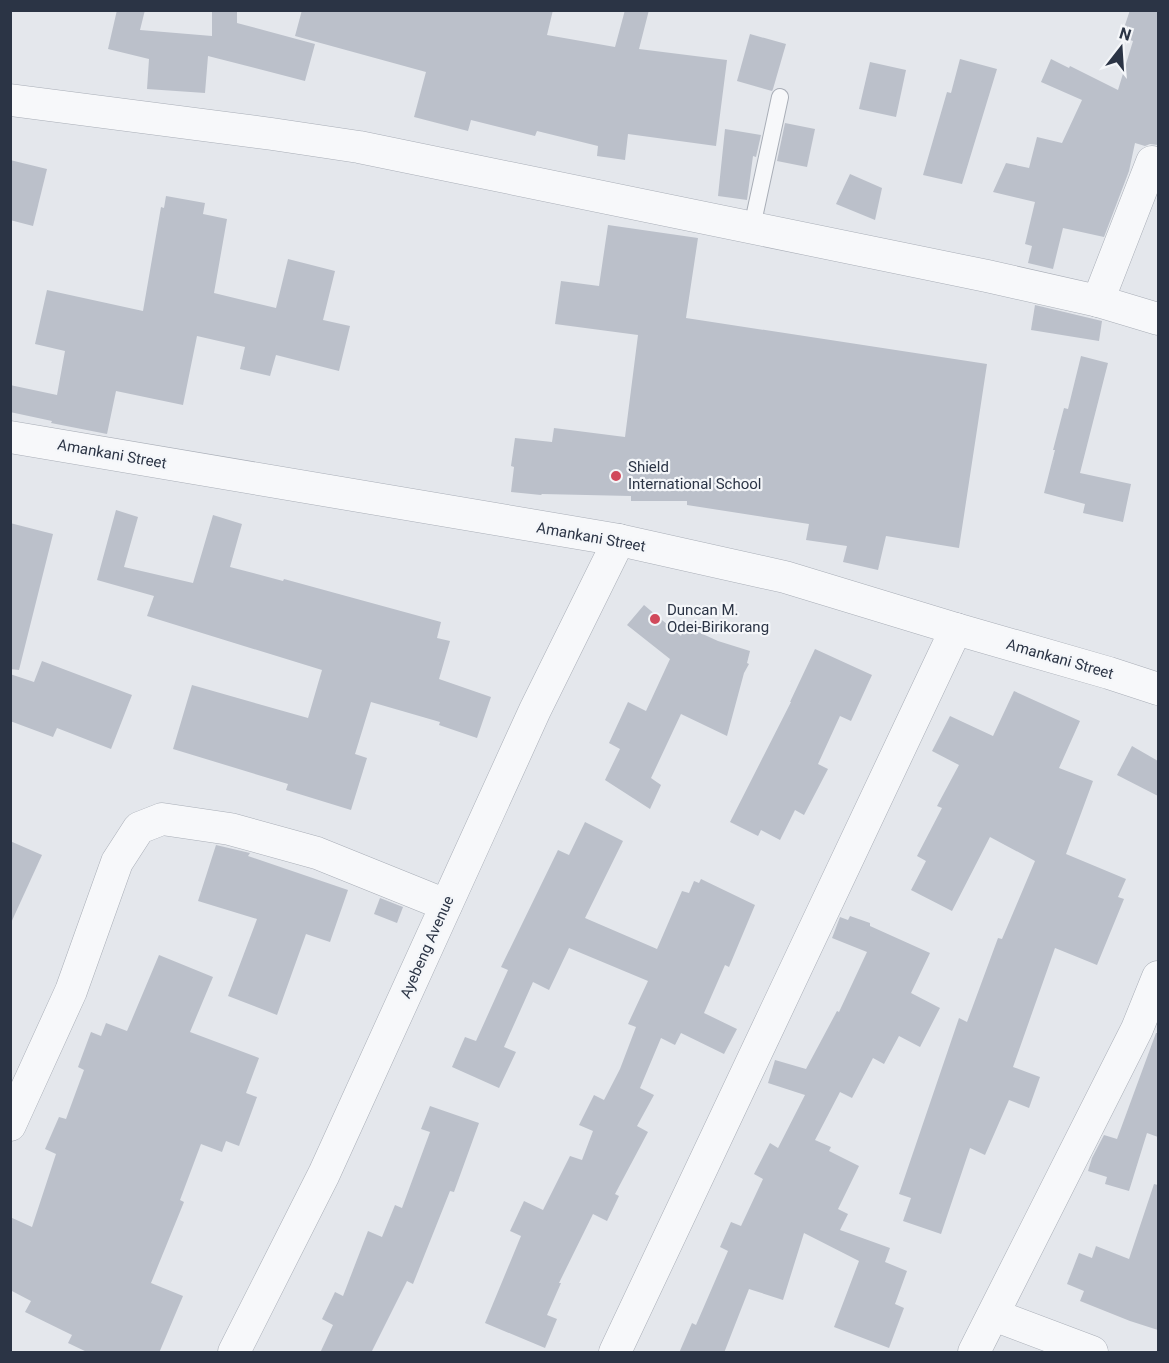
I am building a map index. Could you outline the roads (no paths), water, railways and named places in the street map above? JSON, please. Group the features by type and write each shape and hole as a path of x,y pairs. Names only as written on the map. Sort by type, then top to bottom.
{"street":[{"path":"10,100 359,147 987,276 1098,302 1158,319"},
{"path":"1098,302 1152,162"},
{"name":"Amankani Street","path":"10,437 619,540 785,577 1158,689"},
{"name":"Ayebeng Avenue","path":"234,1353 324,1174 535,710 619,540"},
{"path":"615,1353 956,629"},
{"path":"10,1125 71,991 117,862 139,828 162,819 230,829 317,854 446,905"},
{"path":"974,1353 1148,1033 1158,977"},
{"path":"994,1315 1092,1353"}],"lane":[{"path":"752,227 780,97"}],"place":[{"name":"Shield International School","path":"616,476"},
{"name":"Duncan M. Odei-Birikorang","path":"655,619"}]}
